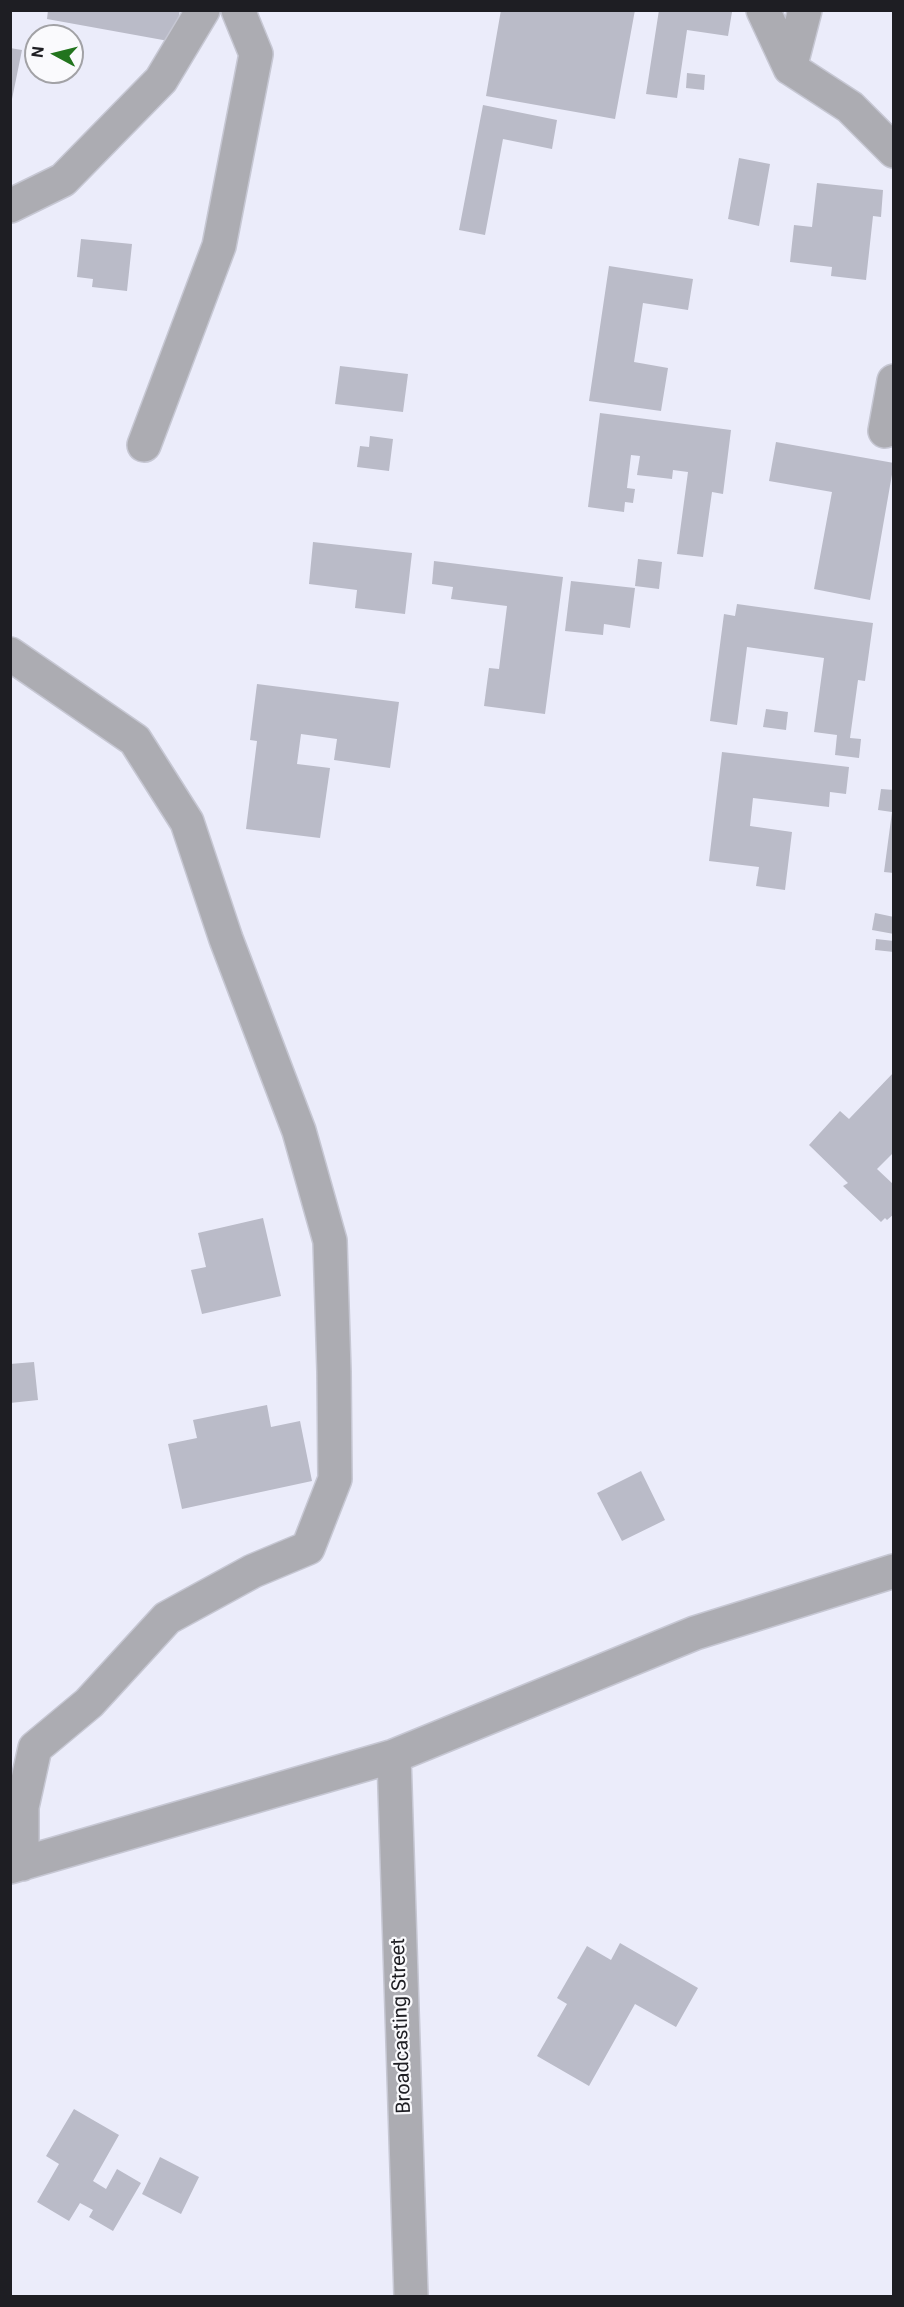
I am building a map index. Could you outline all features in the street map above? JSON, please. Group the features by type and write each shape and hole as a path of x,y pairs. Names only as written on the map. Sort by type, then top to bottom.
{"street":[{"path":"10,206 63,180 160,80 203,10"},
{"path":"144,445 219,246 256,54 238,10"},
{"path":"763,10 790,68 850,108 894,151"},
{"path":"790,68 806,10"},
{"path":"885,431 894,381"},
{"path":"10,654 135,740 187,822 226,939 299,1131 330,1241 335,1479 308,1548 253,1571 167,1618 89,1703 35,1748 22,1807 16,1865 394,1756 695,1633 894,1571"},
{"name":"Broadcasting Street","path":"394,1756 411,2296"}],"building":[{"path":"48,10 180,10 174,42 47,19"},
{"path":"501,10 635,10 615,119 486,96"},
{"path":"659,10 732,12 728,36 687,30 677,98 646,94"},
{"path":"10,48 22,50 12,99 10,99"},
{"path":"687,73 705,75 704,90 686,88"},
{"path":"483,105 557,120 552,149 503,139 485,235 459,230"},
{"path":"739,158 770,164 759,226 728,219"},
{"path":"817,183 883,190 881,217 873,216 866,280 831,276 832,267 790,262 794,225 812,227"},
{"path":"81,239 132,244 127,291 92,287 93,279 77,277"},
{"path":"609,266 693,279 688,310 643,303 634,362 668,368 661,411 589,401"},
{"path":"340,366 408,374 403,412 335,404"},
{"path":"600,413 731,430 723,494 712,492 703,557 677,554 688,472 673,470 672,479 637,475 640,456 631,455 627,488 635,489 633,503 625,502 624,512 588,507"},
{"path":"370,436 393,439 389,471 357,467 360,446 369,447"},
{"path":"776,442 894,463 870,600 814,589 832,492 769,481"},
{"path":"313,542 412,553 405,614 355,608 357,590 309,584"},
{"path":"638,559 662,562 659,589 635,586"},
{"path":"434,561 563,577 545,714 484,706 489,668 499,669 507,606 451,599 453,587 432,584"},
{"path":"571,581 635,588 630,628 604,624 603,635 565,631"},
{"path":"737,604 873,623 865,681 858,680 850,738 861,739 859,758 835,755 837,735 814,732 824,658 747,647 737,725 710,721 724,614 735,616"},
{"path":"257,684 399,702 390,768 334,760 337,739 301,734 297,764 330,768 320,838 246,829 257,741 250,740"},
{"path":"766,709 788,712 786,730 763,727"},
{"path":"722,752 849,767 846,794 830,792 829,807 753,798 750,826 792,832 785,890 756,886 759,867 709,861"},
{"path":"881,789 894,790 894,873 884,872 892,812 878,810"},
{"path":"875,913 894,917 894,934 872,930"},
{"path":"876,939 894,941 894,952 875,950"},
{"path":"894,1072 894,1152 877,1169 894,1185 894,1214 881,1222 843,1186 848,1183 809,1145 840,1111 849,1119"},
{"path":"263,1218 281,1296 202,1314 191,1270 206,1267 198,1233"},
{"path":"34,1362 38,1400 10,1403 10,1364"},
{"path":"267,1405 271,1427 300,1421 312,1481 182,1509 168,1444 197,1438 193,1420"},
{"path":"641,1471 665,1520 622,1541 597,1493"},
{"path":"620,1943 698,1988 676,2027 635,2004 589,2086 537,2056 567,2004 557,1998 587,1946 611,1960"},
{"path":"74,2109 119,2135 93,2181 106,2189 117,2169 141,2183 113,2231 89,2217 93,2210 80,2203 69,2221 37,2202 59,2164 46,2156"},
{"path":"160,2157 199,2177 181,2214 142,2194"}]}
